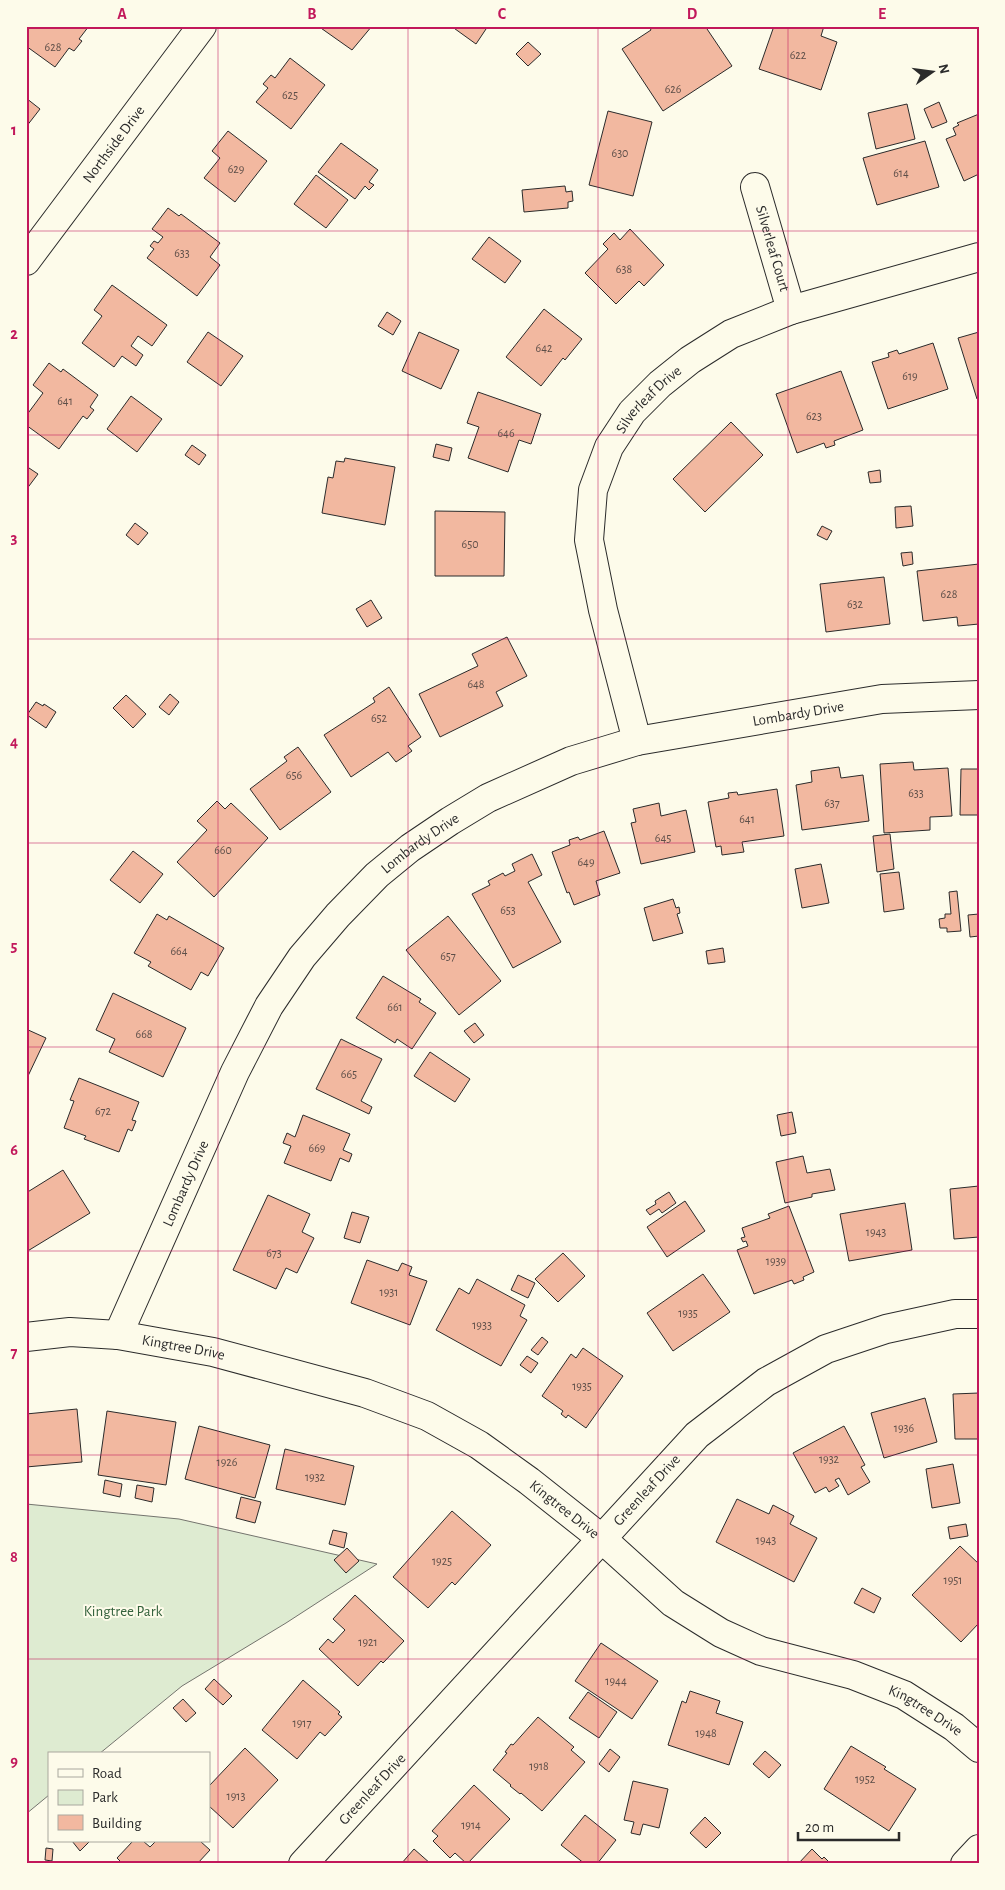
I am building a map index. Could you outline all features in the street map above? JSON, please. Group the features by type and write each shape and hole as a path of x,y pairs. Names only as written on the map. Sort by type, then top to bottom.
{"street":[{"name":"Northside Drive","path":"26,261 202,26"},
{"name":"Silverleaf Court","path":"755,187 791,310"},
{"name":"Silverleaf Drive","path":"637,741 603,610 589,540 593,490 609,447 632,412 660,384 690,360 731,334 791,310 979,257"},
{"name":"Lombardy Drive","path":"118,1335 235,1072 269,1006 302,957 338,915 377,875 410,848 488,798 571,760 637,741 882,699 979,694"},
{"name":"Greenleaf Drive","path":"303,1864 697,1435 766,1382 826,1349 886,1329 956,1314 979,1314"},
{"name":"Kingtree Drive","path":"26,1337 70,1332 118,1335 213,1352 365,1393 427,1416 478,1445 529,1481 601,1538 673,1603 721,1633 761,1651 853,1675 904,1695 954,1727 979,1748"},
{"path":"965,1864 979,1849"}],"green space":[{"name":"Kingtree Park","path":"26,1504 179,1519 377,1564 286,1623 182,1686 101,1752 48,1752 48,1796 26,1814"}],"building":[{"path":"26,26 89,26 79,39 82,41 74,51 69,48 55,67 26,46"},
{"path":"318,26 372,26 352,50"},
{"path":"451,26 488,26 476,44"},
{"path":"649,26 705,26 732,66 663,111 622,49 651,30"},
{"path":"774,26 824,26 821,36 837,42 821,90 759,69"},
{"path":"528,42 541,54 528,66 516,54"},
{"path":"290,58 325,85 291,129 256,102 268,88 263,84 271,75 275,78"},
{"path":"26,98 40,109 26,127"},
{"path":"939,102 947,122 932,128 924,109"},
{"path":"907,104 915,139 876,149 868,113"},
{"path":"608,111 652,122 633,196 589,185"},
{"path":"979,114 979,174 964,181 946,139 956,135 953,128 959,125 957,123"},
{"path":"228,131 267,161 235,202 204,178 220,158 212,151"},
{"path":"925,141 939,187 877,205 863,158"},
{"path":"341,143 378,170 369,182 374,185 369,190 365,186 355,199 318,172"},
{"path":"316,175 348,200 326,228 294,204"},
{"path":"565,186 566,192 572,191 573,201 568,202 568,208 524,212 522,190"},
{"path":"168,208 179,216 181,214 220,243 210,257 220,265 197,296 147,258 154,249 150,246 154,241 158,243 163,237 152,229"},
{"path":"630,229 664,265 644,286 639,281 616,304 585,273 608,249 603,244 614,233 620,240"},
{"path":"489,237 521,261 505,283 472,259"},
{"path":"112,285 167,325 152,346 138,336 131,346 143,355 136,366 122,356 114,367 82,343 102,316 94,310"},
{"path":"544,309 582,339 565,360 563,358 541,386 506,357"},
{"path":"387,312 401,321 393,335 378,326"},
{"path":"208,332 243,356 221,386 187,362"},
{"path":"419,332 459,350 441,389 402,371"},
{"path":"979,332 979,399 977,399 958,338"},
{"path":"933,343 948,389 888,409 872,362 889,357 888,353 897,350 899,354"},
{"path":"49,363 61,372 63,369 98,395 90,407 94,410 87,419 83,416 59,449 26,425 26,416 43,393 33,385"},
{"path":"841,371 863,430 834,441 835,445 826,448 824,443 797,453 776,394"},
{"path":"478,392 541,414 531,444 519,440 508,472 468,458 479,427 467,423"},
{"path":"131,396 162,419 137,452 107,429"},
{"path":"731,422 763,455 705,512 673,479"},
{"path":"436,444 452,448 449,461 433,457"},
{"path":"192,445 206,455 199,465 185,455"},
{"path":"345,458 395,467 385,525 322,513 328,477 333,478 336,461 344,462"},
{"path":"26,466 38,474 26,490"},
{"path":"880,470 881,482 870,483 868,472"},
{"path":"911,506 913,526 896,528 895,507"},
{"path":"435,511 505,512 504,576 435,576"},
{"path":"135,523 148,533 138,545 126,535"},
{"path":"822,526 832,531 827,540 817,535"},
{"path":"912,552 913,564 903,566 901,553"},
{"path":"979,564 979,624 958,626 957,617 923,621 917,571"},
{"path":"884,577 890,624 826,632 820,584"},
{"path":"371,600 382,618 367,627 356,609"},
{"path":"507,637 527,676 496,692 503,706 440,737 419,694 478,666 472,654"},
{"path":"389,687 421,737 408,746 412,751 396,762 388,752 351,777 324,735 375,702 373,698"},
{"path":"170,694 179,702 169,715 159,707"},
{"path":"126,695 146,714 133,728 113,708"},
{"path":"36,702 43,706 44,704 56,712 46,728 27,715"},
{"path":"298,747 331,792 280,830 250,789 287,761 284,757"},
{"path":"913,762 914,770 948,768 952,816 930,817 930,830 884,833 880,764"},
{"path":"839,767 841,778 863,775 869,821 802,830 796,785 812,782 811,771"},
{"path":"961,769 979,769 979,815 960,815"},
{"path":"777,789 784,836 742,842 744,852 722,855 721,846 716,847 708,802 729,798 728,793 737,792 738,795"},
{"path":"217,801 225,809 231,803 268,838 214,897 177,862 207,830 197,821"},
{"path":"659,803 661,816 686,810 695,852 641,864 631,823 636,822 633,809"},
{"path":"604,831 620,873 596,881 600,895 574,905 569,892 567,893 552,852 570,845 569,840 578,837 580,840"},
{"path":"890,834 894,869 877,872 873,836"},
{"path":"133,851 163,874 140,903 110,880"},
{"path":"532,854 542,875 528,882 561,942 513,968 472,894 490,885 488,881 503,873 505,876 515,871 512,864"},
{"path":"821,864 829,903 802,908 795,869"},
{"path":"899,872 904,909 884,912 880,874"},
{"path":"957,891 961,931 947,932 947,928 940,928 939,919 945,918 945,914 951,914 949,892"},
{"path":"673,899 676,908 679,907 680,913 677,914 683,933 653,941 644,908"},
{"path":"157,914 167,920 169,916 224,948 208,976 201,972 191,990 148,966 151,962 134,953"},
{"path":"979,914 979,936 970,937 968,915"},
{"path":"448,916 501,981 459,1015 406,950"},
{"path":"723,948 725,962 708,964 706,951"},
{"path":"383,976 421,999 419,1002 436,1013 412,1049 397,1039 395,1043 356,1018"},
{"path":"113,993 186,1028 163,1077 109,1052 115,1039 96,1030"},
{"path":"475,1023 484,1035 474,1043 464,1031"},
{"path":"26,1029 46,1038 28,1076 26,1075"},
{"path":"341,1039 382,1059 361,1101 372,1107 369,1114 316,1089"},
{"path":"430,1052 470,1079 455,1102 414,1076"},
{"path":"79,1078 139,1102 132,1120 136,1121 132,1131 128,1129 119,1152 84,1139 86,1136 64,1128 74,1101 70,1100"},
{"path":"792,1112 796,1133 781,1136 777,1115"},
{"path":"303,1115 350,1134 343,1150 352,1154 349,1162 340,1158 331,1181 284,1163 291,1146 283,1143 287,1133 295,1137"},
{"path":"803,1156 807,1173 830,1169 835,1190 812,1194 812,1197 785,1203 776,1162"},
{"path":"63,1170 90,1213 26,1252 26,1193"},
{"path":"979,1186 979,1237 954,1239 950,1189"},
{"path":"669,1192 676,1203 662,1213 659,1209 650,1215 646,1210 656,1204 655,1201"},
{"path":"268,1195 310,1214 302,1232 314,1238 297,1273 286,1268 276,1289 233,1270"},
{"path":"685,1201 705,1231 667,1257 647,1227"},
{"path":"905,1203 912,1250 849,1261 840,1214"},
{"path":"789,1206 814,1272 803,1277 804,1280 794,1284 792,1280 754,1294 737,1250 748,1246 746,1241 743,1242 741,1238 745,1237 742,1228 770,1218 768,1214"},
{"path":"352,1212 369,1217 360,1243 344,1238"},
{"path":"563,1253 585,1276 558,1302 535,1279"},
{"path":"367,1260 398,1271 402,1263 412,1267 409,1275 427,1281 410,1325 351,1303"},
{"path":"703,1274 730,1312 673,1351 647,1313"},
{"path":"518,1275 535,1283 528,1298 511,1290"},
{"path":"477,1279 525,1305 520,1316 527,1320 501,1366 436,1330 459,1288 469,1294"},
{"path":"542,1337 548,1342 538,1355 531,1350"},
{"path":"583,1348 623,1376 586,1428 568,1415 566,1418 561,1414 563,1411 542,1396 571,1354 576,1358"},
{"path":"527,1356 538,1363 531,1373 520,1365"},
{"path":"979,1393 979,1439 955,1439 953,1394"},
{"path":"925,1398 937,1442 884,1458 871,1413"},
{"path":"77,1409 82,1462 26,1467 26,1414"},
{"path":"107,1411 176,1422 166,1485 98,1475"},
{"path":"199,1426 270,1445 255,1498 185,1479"},
{"path":"844,1426 865,1465 861,1467 870,1482 848,1495 839,1478 835,1480 839,1486 829,1492 826,1487 815,1493 793,1453"},
{"path":"285,1449 354,1466 345,1505 276,1489"},
{"path":"953,1464 960,1503 932,1508 926,1469"},
{"path":"105,1480 122,1484 120,1497 103,1493"},
{"path":"137,1485 154,1488 152,1502 135,1498"},
{"path":"241,1497 261,1502 255,1523 236,1518"},
{"path":"737,1499 769,1514 773,1505 794,1516 790,1524 817,1538 794,1582 716,1542"},
{"path":"452,1511 491,1545 455,1585 452,1582 428,1608 393,1577"},
{"path":"966,1524 968,1536 950,1539 948,1527"},
{"path":"333,1530 347,1533 344,1548 329,1544"},
{"path":"960,1546 979,1564 979,1623 961,1642 912,1595"},
{"path":"347,1548 359,1561 346,1573 334,1560"},
{"path":"862,1588 881,1598 874,1613 854,1603"},
{"path":"355,1595 404,1641 383,1663 381,1661 358,1686 319,1649 328,1639 333,1643 345,1630 333,1619"},
{"path":"601,1643 658,1681 632,1719 575,1681"},
{"path":"214,1679 232,1696 223,1705 205,1689"},
{"path":"303,1680 340,1712 338,1714 342,1717 325,1736 320,1732 297,1759 262,1730"},
{"path":"690,1691 720,1701 716,1713 743,1722 729,1765 668,1745 682,1701 686,1703"},
{"path":"588,1692 617,1712 599,1738 569,1718"},
{"path":"183,1699 196,1713 186,1722 173,1708"},
{"path":"538,1717 574,1747 571,1750 585,1762 542,1811 493,1770 507,1753 505,1752 511,1744 513,1745"},
{"path":"851,1746 886,1767 884,1769 916,1789 889,1831 824,1789"},
{"path":"245,1748 278,1780 233,1828 210,1807 210,1785"},
{"path":"610,1749 620,1757 609,1772 599,1764"},
{"path":"765,1751 781,1765 769,1778 753,1764"},
{"path":"633,1781 668,1789 659,1828 643,1824 640,1835 631,1833 634,1822 624,1820"},
{"path":"474,1785 510,1819 467,1864 455,1853 450,1858 433,1841 438,1836 432,1831"},
{"path":"585,1815 616,1840 597,1864 585,1864 561,1845"},
{"path":"705,1817 721,1833 706,1848 690,1833"},
{"path":"73,1842 89,1842 80,1851"},
{"path":"132,1842 144,1842 150,1847 155,1842 201,1842 210,1850 197,1864 123,1864 117,1858"},
{"path":"46,1848 53,1849 52,1861 45,1860"},
{"path":"414,1849 431,1864 401,1864"},
{"path":"812,1849 822,1859 824,1857 828,1861 826,1864 798,1864"}]}
